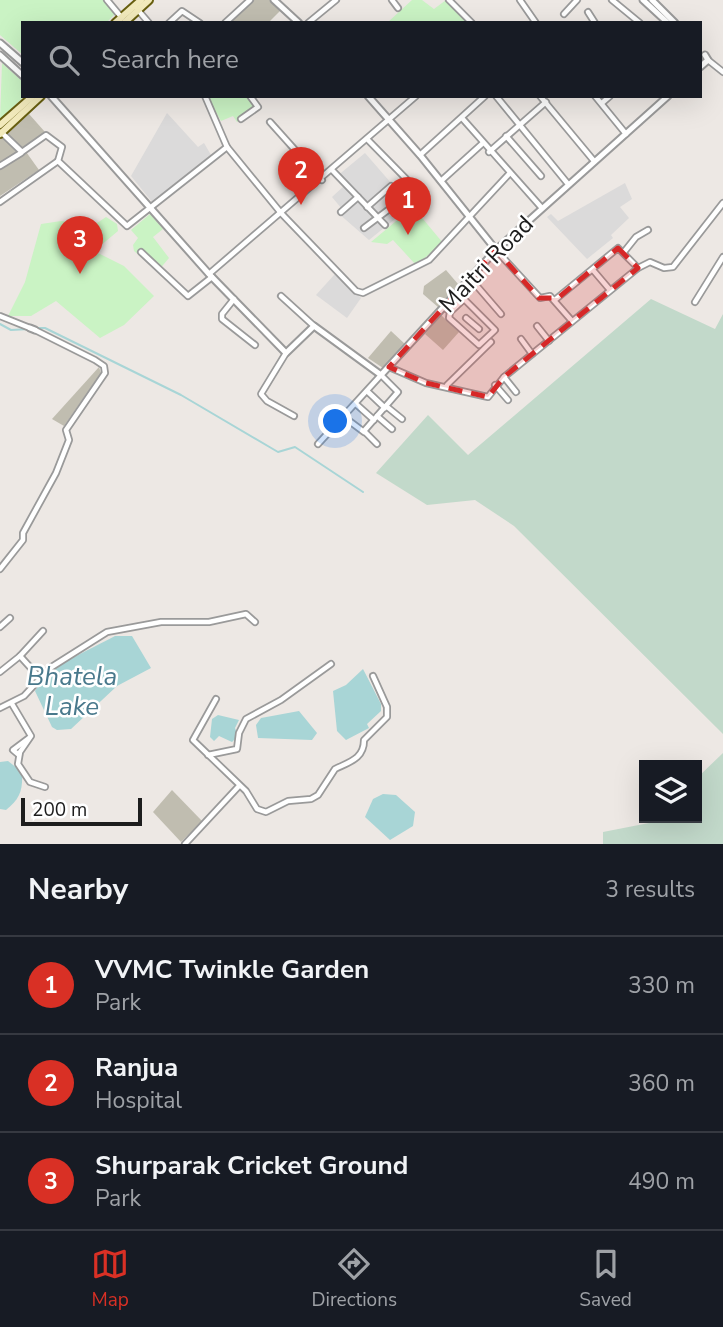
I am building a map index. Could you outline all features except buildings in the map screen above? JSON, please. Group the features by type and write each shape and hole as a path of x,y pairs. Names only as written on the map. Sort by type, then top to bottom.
{"main road":[{"path":"124,20 141,0"},
{"path":"136,8 149,0"},
{"path":"0,131 31,98"},
{"path":"0,131 39,98"}],"street":[{"path":"107,0 124,20"},
{"path":"227,21 250,0"},
{"path":"274,0 297,21"},
{"path":"310,21 336,0"},
{"path":"392,0 398,8"},
{"path":"449,0 470,21"},
{"path":"520,0 535,21"},
{"path":"564,14 577,0"},
{"path":"612,0 638,21"},
{"path":"643,0 665,21"},
{"path":"652,0 674,21"},
{"path":"136,8 147,21"},
{"path":"171,21 182,11 197,21"},
{"path":"587,12 594,21"},
{"path":"0,43 21,61"},
{"path":"6,48 0,55 21,74"},
{"path":"705,56 723,72"},
{"path":"53,98 211,276 286,353"},
{"path":"206,98 227,147 281,213 356,291 363,293 429,260 509,174"},
{"path":"241,119 258,107 251,98"},
{"path":"370,98 420,155 469,220 496,250 541,299 548,296 556,299 572,321"},
{"path":"141,252 188,296 281,213 390,122 414,98"},
{"path":"420,155 483,98"},
{"path":"498,98 568,184"},
{"path":"542,98 594,161"},
{"path":"598,98 626,134"},
{"path":"602,103 608,98"},
{"name":"Maitri Road","path":"318,444 447,309 470,278 496,250 666,98"},
{"path":"489,152 546,102"},
{"path":"461,118 541,208"},
{"path":"270,122 321,180"},
{"path":"0,131 22,152"},
{"path":"0,166 50,135 62,147 58,161 0,202"},
{"path":"506,136 541,176"},
{"path":"368,140 421,194"},
{"path":"441,181 482,143"},
{"path":"58,161 127,226 227,147"},
{"path":"332,170 385,225"},
{"path":"367,207 391,186"},
{"path":"341,212 358,197"},
{"path":"389,367 426,383 446,385 488,397 504,377 638,268 650,262 664,268 673,267 723,203"},
{"path":"364,228 396,204"},
{"path":"624,252 636,237 648,230"},
{"path":"556,299 618,248 638,268"},
{"path":"695,302 723,257"},
{"path":"593,270 610,290"},
{"path":"470,278 501,314"},
{"path":"281,296 314,326 398,391 365,432"},
{"path":"233,299 222,314 222,319 255,345"},
{"path":"464,299 495,330 479,345 449,318 447,309 464,299"},
{"path":"471,323 479,313"},
{"path":"0,316 95,360 104,366 105,373 66,430 69,440 56,473 23,533 23,540 0,567"},
{"path":"466,318 479,329"},
{"path":"293,416 267,401 261,394 286,353 314,326"},
{"path":"537,326 549,341"},
{"path":"521,339 533,354"},
{"path":"446,385 491,342"},
{"path":"504,377 516,392"},
{"path":"495,385 508,400"},
{"path":"368,391 402,419"},
{"path":"356,404 392,429"},
{"path":"344,417 377,444"},
{"path":"0,708 12,704 39,677 107,632 161,622 209,622 246,614 255,622"},
{"path":"0,627 10,618"},
{"path":"1,670 20,656 43,631"},
{"path":"20,656 39,677"},
{"path":"207,756 237,749 239,733 246,719 281,700 331,664"},
{"path":"216,699 193,740 239,786 257,809 266,811 288,801 311,799 318,795 335,769 349,765 365,749 364,740 387,717 387,707 373,676"},
{"path":"12,704 30,738 19,755 18,764 26,777 46,787"},
{"path":"185,844 239,786"}],"highlighted area":[{"path":"618,248 638,268 504,377 488,397 426,383 389,367 496,250 539,298 558,298"}],"shaded area":[{"path":"253,0 270,0 280,11 270,21 231,21"},
{"path":"167,113 198,147 204,143 211,155 153,203 131,176"},
{"path":"29,114 45,132 24,149 39,170 0,196 0,139"},
{"path":"365,153 411,206 369,240 338,213 342,209 332,197 344,186 336,177"},
{"path":"625,183 632,199 620,207 629,218 611,235 613,238 587,259 547,217 551,214 558,221"},
{"path":"446,270 458,284 438,307 423,294 424,286"},
{"path":"335,274 361,298 347,318 316,295"},
{"path":"441,315 459,332 443,350 425,334"},
{"path":"391,331 406,345 383,368 368,358"},
{"path":"99,367 101,373 64,426 52,419"},
{"path":"172,790 202,821 181,842 153,812"}],"green space":[{"path":"0,0 103,0 115,14 108,21 21,21 21,53 0,35"},
{"path":"412,0 422,0 434,9 446,0 466,21 389,21"},
{"path":"2,63 21,80 23,98 0,119"},
{"path":"208,98 251,98 258,107 237,122 233,116 221,121"},
{"path":"413,207 443,243 416,265 393,240 387,244 371,242"},
{"path":"150,214 163,229 153,237 169,258 158,271 134,251 133,245 138,238 131,230"},
{"path":"106,217 117,224 118,231 94,251 124,266 154,296 124,325 100,338 56,301 31,316 8,316 25,282 41,224 61,221 94,225"},
{"path":"651,299 715,329 723,314 723,734 514,526 475,500 427,505 376,473 428,415 468,455"},
{"path":"723,753 723,844 603,844 603,832 649,823 702,823 702,773"}],"water":[{"name":"Bhatela Lake","path":"115,636 132,636 151,668 117,686 71,729 57,730 52,727 35,691 50,673 60,666"},
{"path":"363,669 381,704 381,711 367,724 369,728 346,740 337,731 333,691 346,685"},
{"path":"299,711 317,733 312,740 258,738 256,725 261,718"},
{"path":"218,715 239,720 235,728 238,736 232,742 219,736 214,741 210,737 212,719"},
{"path":"8,761 22,772 22,778 21,789 15,802 6,810 0,809 0,762"},
{"path":"383,794 396,795 415,812 413,826 390,840 365,817 373,799"}],"waterway":[{"path":"0,324 11,330 29,329"},
{"path":"38,328 45,328 181,395 278,452 295,447 363,492"}],"place":[{"name":"Ranjua","path":"301,205"},
{"name":"VVMC Twinkle Garden","path":"408,235"},
{"name":"Shurparak Cricket Ground","path":"80,274"}]}
